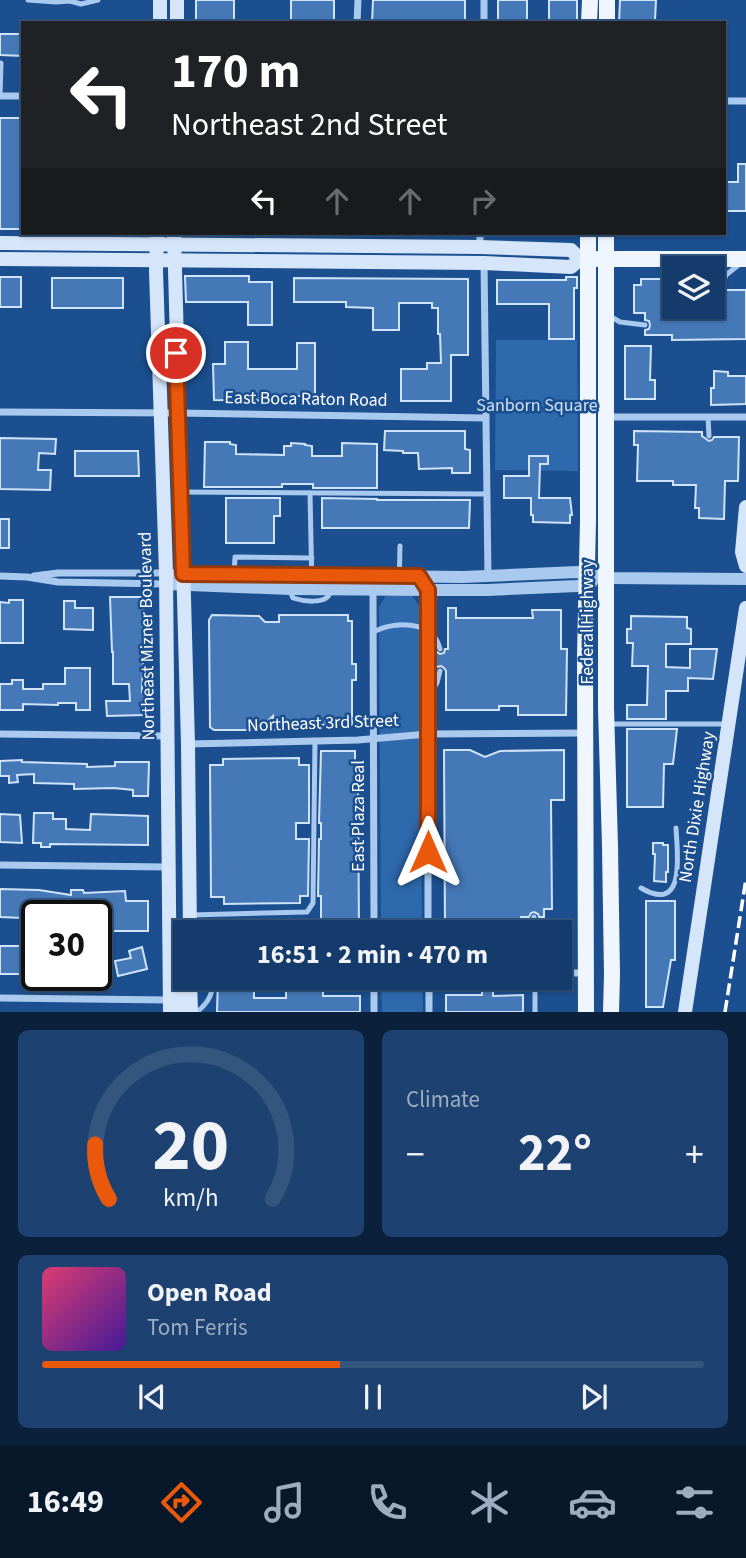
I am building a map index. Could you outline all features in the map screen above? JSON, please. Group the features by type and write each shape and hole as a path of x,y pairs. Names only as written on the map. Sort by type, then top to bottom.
{"main road":[{"path":"160,0 160,21"},
{"path":"177,0 177,21"},
{"path":"589,21 590,0"},
{"path":"607,0 607,21"},
{"name":"Federal Highway","path":"586,1012 587,578 584,259 588,235"},
{"name":"Federal Highway","path":"606,235 607,724 611,1012"},
{"path":"0,243 157,238 480,240 572,250 584,259"},
{"name":"Northeast Mizner Boulevard","path":"157,238 166,579 170,1006"},
{"name":"Northeast Mizner Boulevard","path":"174,238 188,744 190,920"},
{"path":"0,259 484,263 571,267 584,259 662,261"},
{"path":"725,261 746,259"},
{"path":"746,507 742,552 746,566"},
{"name":"North Dixie Highway","path":"685,1012 746,608"},
{"path":"168,867 183,910 190,915"},
{"path":"170,963 179,987 181,1012"},
{"path":"190,990 191,1012"}],"street":[{"path":"358,0 358,21"},
{"path":"484,0 484,21"},
{"path":"0,96 21,96"},
{"path":"726,101 746,101"},
{"path":"484,263 488,583"},
{"name":"East Boca Raton Road","path":"0,412 486,418"},
{"path":"607,417 746,417"},
{"path":"27,577 86,573 331,590 428,590 577,572 587,578 746,579"},
{"path":"85,583 86,573"},
{"path":"183,580 234,574 419,576 488,583"},
{"path":"0,576 85,583 166,579"},
{"name":"East Plaza Real","path":"374,920 373,590 381,576"},
{"path":"419,576 428,590 428,920"},
{"name":"Northeast 3rd Street","path":"188,744 428,734 585,733"},
{"path":"0,734 168,736"},
{"path":"0,865 168,867"},
{"path":"572,973 586,973"},
{"path":"374,990 374,1012"},
{"path":"429,990 429,1012"},
{"path":"0,998 170,1006"}],"lane":[{"path":"28,0 70,1 81,4 97,0"},
{"path":"0,96 1,63"},
{"path":"725,278 746,259"},
{"path":"606,314 620,322 645,325"},
{"path":"708,417 709,436"},
{"path":"180,492 487,494"},
{"path":"310,493 312,589"},
{"path":"399,590 400,546"},
{"path":"234,574 235,557 312,558"},
{"path":"290,575 290,589 293,598 297,600 327,598 331,590 331,576"},
{"path":"373,632 385,626 401,624 428,630 438,640 440,649"},
{"path":"428,697 437,683 440,671"},
{"path":"607,724 729,724"},
{"path":"190,915 307,912 311,908 315,740"},
{"path":"641,888 659,895 675,886 676,828"},
{"path":"197,1012 205,1006 211,990"},
{"path":"535,990 535,1012"}],"green space":[{"name":"Sanborn Square","path":"496,340 577,340 578,471 495,470"},
{"path":"387,594 412,596 420,607 422,920 381,920 379,607"},
{"path":"381,990 422,990 423,1012 382,1012"}],"building":[{"path":"196,0 234,0 234,21 196,21"},
{"path":"291,0 334,0 334,21 291,21"},
{"path":"373,0 465,0 465,21 372,21"},
{"path":"498,0 527,0 527,21 498,21"},
{"path":"549,0 577,0 577,21 549,21"},
{"path":"620,0 656,0 655,21 619,21"},
{"path":"0,34 21,34 21,56 0,55"},
{"path":"0,118 21,118 21,229 0,229"},
{"path":"738,164 746,164 746,211 726,211 726,182 738,182"},
{"path":"185,276 249,276 249,282 272,282 272,325 248,325 248,302 186,302"},
{"path":"0,277 21,277 21,307 0,307"},
{"path":"566,277 577,277 577,288 574,288 574,339 549,339 549,304 497,304 497,280 566,280"},
{"path":"52,278 123,278 123,308 52,308"},
{"path":"294,278 468,279 468,355 451,355 451,401 401,401 401,369 427,369 427,363 441,363 438,308 432,308 432,303 399,303 399,330 373,330 373,308 346,307 346,302 294,302"},
{"path":"641,279 662,279 662,319 725,319 726,290 746,290 746,339 672,340 672,335 645,335 645,330 649,329 650,325 649,321 645,320 645,313 634,313 634,285 641,285"},
{"path":"225,342 248,342 248,369 297,369 297,343 315,343 315,396 297,396 297,401 214,400 213,364 225,364"},
{"path":"625,346 651,346 650,380 655,380 655,399 625,399"},
{"path":"714,371 728,372 728,376 746,376 746,404 711,405"},
{"path":"385,431 465,431 465,449 470,450 470,473 452,473 452,468 419,469 418,453 384,450"},
{"path":"634,431 702,432 702,436 709,441 714,437 739,437 738,481 725,481 724,519 699,518 699,508 695,508 696,485 673,485 673,481 637,481 638,445 634,445"},
{"path":"0,438 56,439 55,454 39,453 38,470 51,470 50,490 0,489"},
{"path":"205,442 230,442 236,445 236,454 284,455 284,446 291,446 291,443 305,444 312,446 312,456 342,456 342,443 377,444 377,488 313,488 313,484 282,484 282,487 204,487"},
{"path":"75,451 138,451 139,476 75,476"},
{"path":"529,456 548,456 548,464 540,464 539,498 570,498 570,523 533,522 531,498 504,498 504,476 529,476"},
{"path":"226,498 280,498 280,516 274,516 274,543 226,543"},
{"path":"322,498 470,500 469,528 322,528"},
{"path":"0,519 9,519 9,548 0,548"},
{"path":"110,597 143,597 142,692 145,692 145,715 107,716 106,701 130,701 129,684 113,684"},
{"path":"9,600 23,600 23,643 0,643 0,602 9,603"},
{"path":"64,601 75,601 75,608 93,608 93,630 64,629"},
{"path":"448,608 456,608 456,618 533,618 532,610 561,610 561,649 567,649 566,715 518,715 518,706 499,706 499,710 446,710 446,671 441,666 434,671 434,650 440,654 448,649"},
{"path":"212,615 259,616 265,622 279,622 279,615 348,615 348,621 352,621 352,664 356,664 356,680 352,680 352,725 311,725 311,729 273,730 273,716 259,730 214,730 210,727 209,620"},
{"path":"631,616 687,617 687,628 691,629 691,644 666,644 666,667 690,668 690,649 717,649 713,679 688,678 688,691 666,691 666,719 627,719 627,705 647,705 648,666 632,666 633,643 627,643"},
{"path":"65,668 90,668 90,710 76,710 76,703 58,703 23,704 23,710 0,710 0,684 23,680 23,689 43,689 43,684 65,684"},
{"path":"627,729 677,729 673,764 664,764 663,807 627,807"},
{"path":"444,750 470,750 485,757 500,751 564,750 564,800 551,800 552,909 544,909 544,917 539,917 534,912 529,917 521,917 521,920 445,920"},
{"path":"321,751 355,751 355,780 358,780 359,920 321,920 321,896 318,896 321,839"},
{"path":"299,758 299,765 309,765 309,823 296,823 296,839 309,839 308,896 300,896 300,903 224,904 224,897 211,897 210,765 223,765 223,759"},
{"path":"0,761 87,764 87,767 115,766 115,762 149,762 148,796 133,796 133,790 74,789 74,784 34,783 34,774 17,775 18,782 9,783 9,776 0,776"},
{"path":"34,813 53,813 53,819 66,819 66,829 90,830 91,814 148,816 148,845 50,844 50,847 41,847 41,843 33,843"},
{"path":"0,814 20,815 22,843 0,842"},
{"path":"653,843 668,845 666,882 654,881"},
{"path":"0,889 39,890 71,895 71,890 83,890 84,893 125,891 126,901 148,901 148,931 112,931 112,900 21,900 21,918 0,917"},
{"path":"646,901 675,901 675,960 671,960 663,1007 646,1007"},
{"path":"0,946 21,946 21,974 0,974"},
{"path":"142,947 147,969 118,976 115,961 131,958 129,951"},
{"path":"218,990 254,990 254,998 286,998 286,990 323,990 323,996 360,996 360,1012 217,1012"},
{"path":"482,990 493,990 493,996 523,995 523,1012 446,1012 446,995 482,995"}],"railway":[{"path":"725,1012 746,879"}],"route":[{"path":"176,353 183,574 419,576 428,590 428,852"}]}
